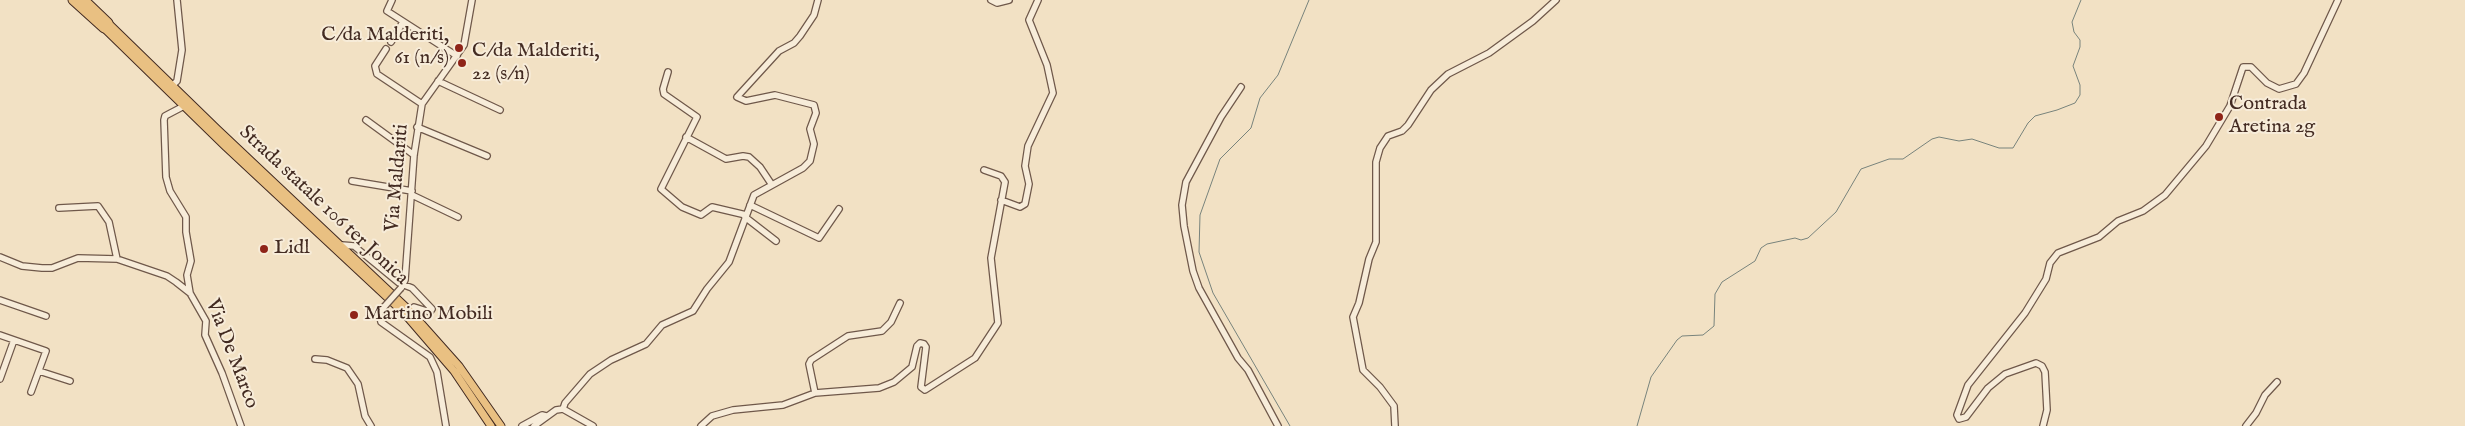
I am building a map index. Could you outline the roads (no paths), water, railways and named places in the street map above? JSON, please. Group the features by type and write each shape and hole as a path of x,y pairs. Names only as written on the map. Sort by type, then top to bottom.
{"highway":[{"path":"74,0 106,26"},
{"path":"84,0 106,26"}],"main road":[{"name":"Strada statale 106 ter Jonica","path":"106,26 174,85 217,129 410,311 459,366 501,426"},
{"name":"Strada statale 106 ter Jonica","path":"106,26 184,106 404,313 454,371 492,426"}],"street":[{"path":"174,85 177,81 182,50 177,0"},
{"path":"392,0 387,11 457,56"},
{"name":"Via Maldariti","path":"402,286 417,127 422,104 464,45 468,32 472,0"},
{"path":"534,426 546,416 563,409 571,395 590,374 611,360 646,344 662,325 693,311 707,289 729,262 745,216 757,193 803,168 810,160 814,144 810,129 816,110 812,103 775,95 746,101 737,97 779,51 794,43 800,36 814,14 818,0"},
{"path":"991,0 997,3 1009,0"},
{"path":"1001,200 1020,207 1025,204 1029,184 1025,166 1028,146 1053,93 1047,65 1029,20 1038,0"},
{"path":"1395,426 1394,406 1380,387 1363,370 1353,317 1359,303 1369,259 1376,242 1376,162 1380,148 1388,136 1402,131 1408,125 1431,90 1448,74 1489,53 1533,21 1556,0"},
{"path":"2043,426 2047,416 2045,372 2042,366 2036,362 2005,374 1988,388 1966,417 1959,418 1957,415 1968,385 2025,313 2046,279 2050,263 2058,253 2099,237 2118,221 2143,211 2165,195 2206,146 2230,106 2243,67 2251,67 2267,83 2279,89 2296,84 2304,73 2338,0"},
{"path":"391,42 403,22"},
{"path":"386,49 375,66 377,74 422,104"},
{"path":"668,72 662,89 664,94 696,117 661,189 682,207 701,215 712,207 745,216 776,242"},
{"path":"438,80 500,110"},
{"path":"1241,87 1221,117 1186,182 1182,205 1184,226 1193,271 1199,288 1238,358 1248,370 1278,426"},
{"path":"184,106 165,116 164,120 166,177 170,191 186,218 186,232 191,261 187,275 190,293"},
{"path":"366,120 414,155"},
{"path":"417,127 487,156"},
{"path":"686,137 726,158 749,157 760,167 772,185"},
{"path":"701,426 712,416 740,409 783,405 815,393 879,388 894,382 912,367 917,346 920,343 926,347 921,386 925,390 975,358 998,323 991,258 993,241 1002,206 1004,178 984,170"},
{"path":"352,181 412,193 458,217"},
{"path":"750,205 819,238 839,209"},
{"path":"59,208 98,206 108,222 117,259"},
{"path":"342,245 354,246 402,286 412,288 432,309 430,312 414,307 410,311"},
{"path":"0,257 22,266 42,268 52,268 78,258 117,259 167,276 190,293"},
{"path":"402,286 379,312 381,322 430,357 437,372 446,426"},
{"name":"Via De Marco","path":"190,293 206,321 205,335 242,426"},
{"path":"0,300 46,316"},
{"path":"815,393 809,364 811,360 848,336 882,331 891,322 900,304"},
{"path":"0,335 46,350 31,392"},
{"path":"0,379 14,340"},
{"path":"315,359 327,360 348,368 358,384 365,416 371,426"},
{"path":"39,370 70,381"},
{"path":"2246,426 2256,413 2265,395 2277,382"},
{"path":"563,409 593,426"},
{"path":"522,426 542,415 546,416"}],"waterway":[{"path":"1290,426 1213,293 1199,252 1200,215 1220,159 1251,128 1260,98 1278,75 1309,0"},
{"path":"1637,426 1651,377 1677,340 1682,336 1703,335 1714,326 1715,294 1722,282 1755,261 1761,248 1767,244 1795,238 1801,240 1808,238 1836,212 1861,169 1889,159 1903,159 1932,139 1939,137 1959,141 1972,139 1999,148 2013,148 2028,123 2035,116 2075,103 2080,95 2080,85 2073,66 2080,47 2080,40 2074,32 2072,22 2081,0"}],"place":[{"name":"C/da Malderiti, 61 (n/s)","path":"459,48"},
{"name":"C/da Malderiti, 22 (s/n)","path":"462,63"},
{"name":"Contrada Aretina 2g","path":"2219,117"},
{"name":"Lidl","path":"264,249"},
{"name":"Martino Mobili","path":"354,315"}]}
